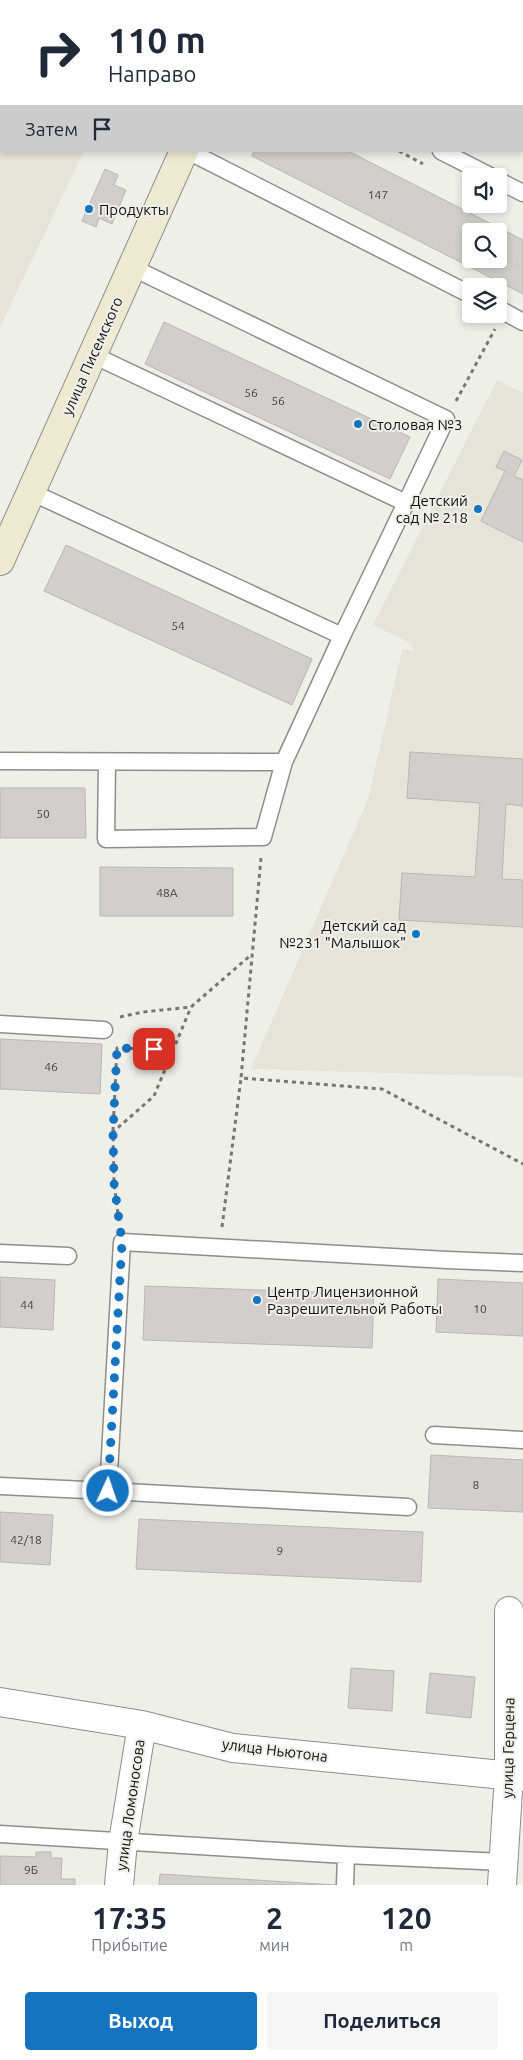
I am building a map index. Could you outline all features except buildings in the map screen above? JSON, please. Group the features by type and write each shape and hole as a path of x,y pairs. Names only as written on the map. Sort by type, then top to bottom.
{"street":[{"name":"улица Писемского","path":"0,561 184,152"},
{"name":"улица Герцена","path":"503,1874 516,1776 509,1611"},
{"name":"улица Ньютона","path":"0,1702 142,1725 233,1748 516,1776"},
{"name":"улица Ломоносова","path":"119,1885 142,1725"}],"lane":[{"path":"190,152 462,290"},
{"path":"442,152 474,168"},
{"path":"507,185 523,193"},
{"path":"107,762 106,839 263,838 284,762 446,419 132,267"},
{"path":"507,314 523,322"},
{"path":"92,355 406,503"},
{"path":"31,492 342,636"},
{"path":"0,761 284,762"},
{"path":"0,1024 104,1030"},
{"path":"108,1491 122,1242 447,1260 523,1262"},
{"path":"0,1253 68,1256"},
{"path":"434,1435 523,1440"},
{"path":"0,1486 408,1507"},
{"path":"0,1834 346,1855 503,1874"},
{"path":"345,1885 346,1855"}],"path":[{"path":"446,419 496,323"},
{"path":"220,1246 241,1078 263,838"},
{"path":"113,1132 154,1096 191,1008 253,953"},
{"path":"104,1030 113,1020 121,1017 143,1012 191,1008"},
{"path":"122,1242 114,1183 113,1132 117,1048 173,1050"},
{"path":"241,1078 382,1089 523,1164"}],"shaded area":[{"path":"0,152 84,152 0,327"},
{"name":"Детский сад №231 \"Малышок\"","path":"497,380 523,393 523,1077 251,1069 368,799 402,650 415,650 406,641 373,625"}],"place":[{"name":"Продукты","path":"89,209"},
{"name":"Столовая №3","path":"358,424"},
{"name":"Детский сад № 218","path":"478,509"},
{"name":"Детский сад №231 \"Малышок\"","path":"416,934"},
{"name":"Центр Лицензионной Разрешительной Работы","path":"257,1300"}],"route":[{"path":"108,1491 122,1242 114,1183 113,1132 117,1048 154,1049"}]}
